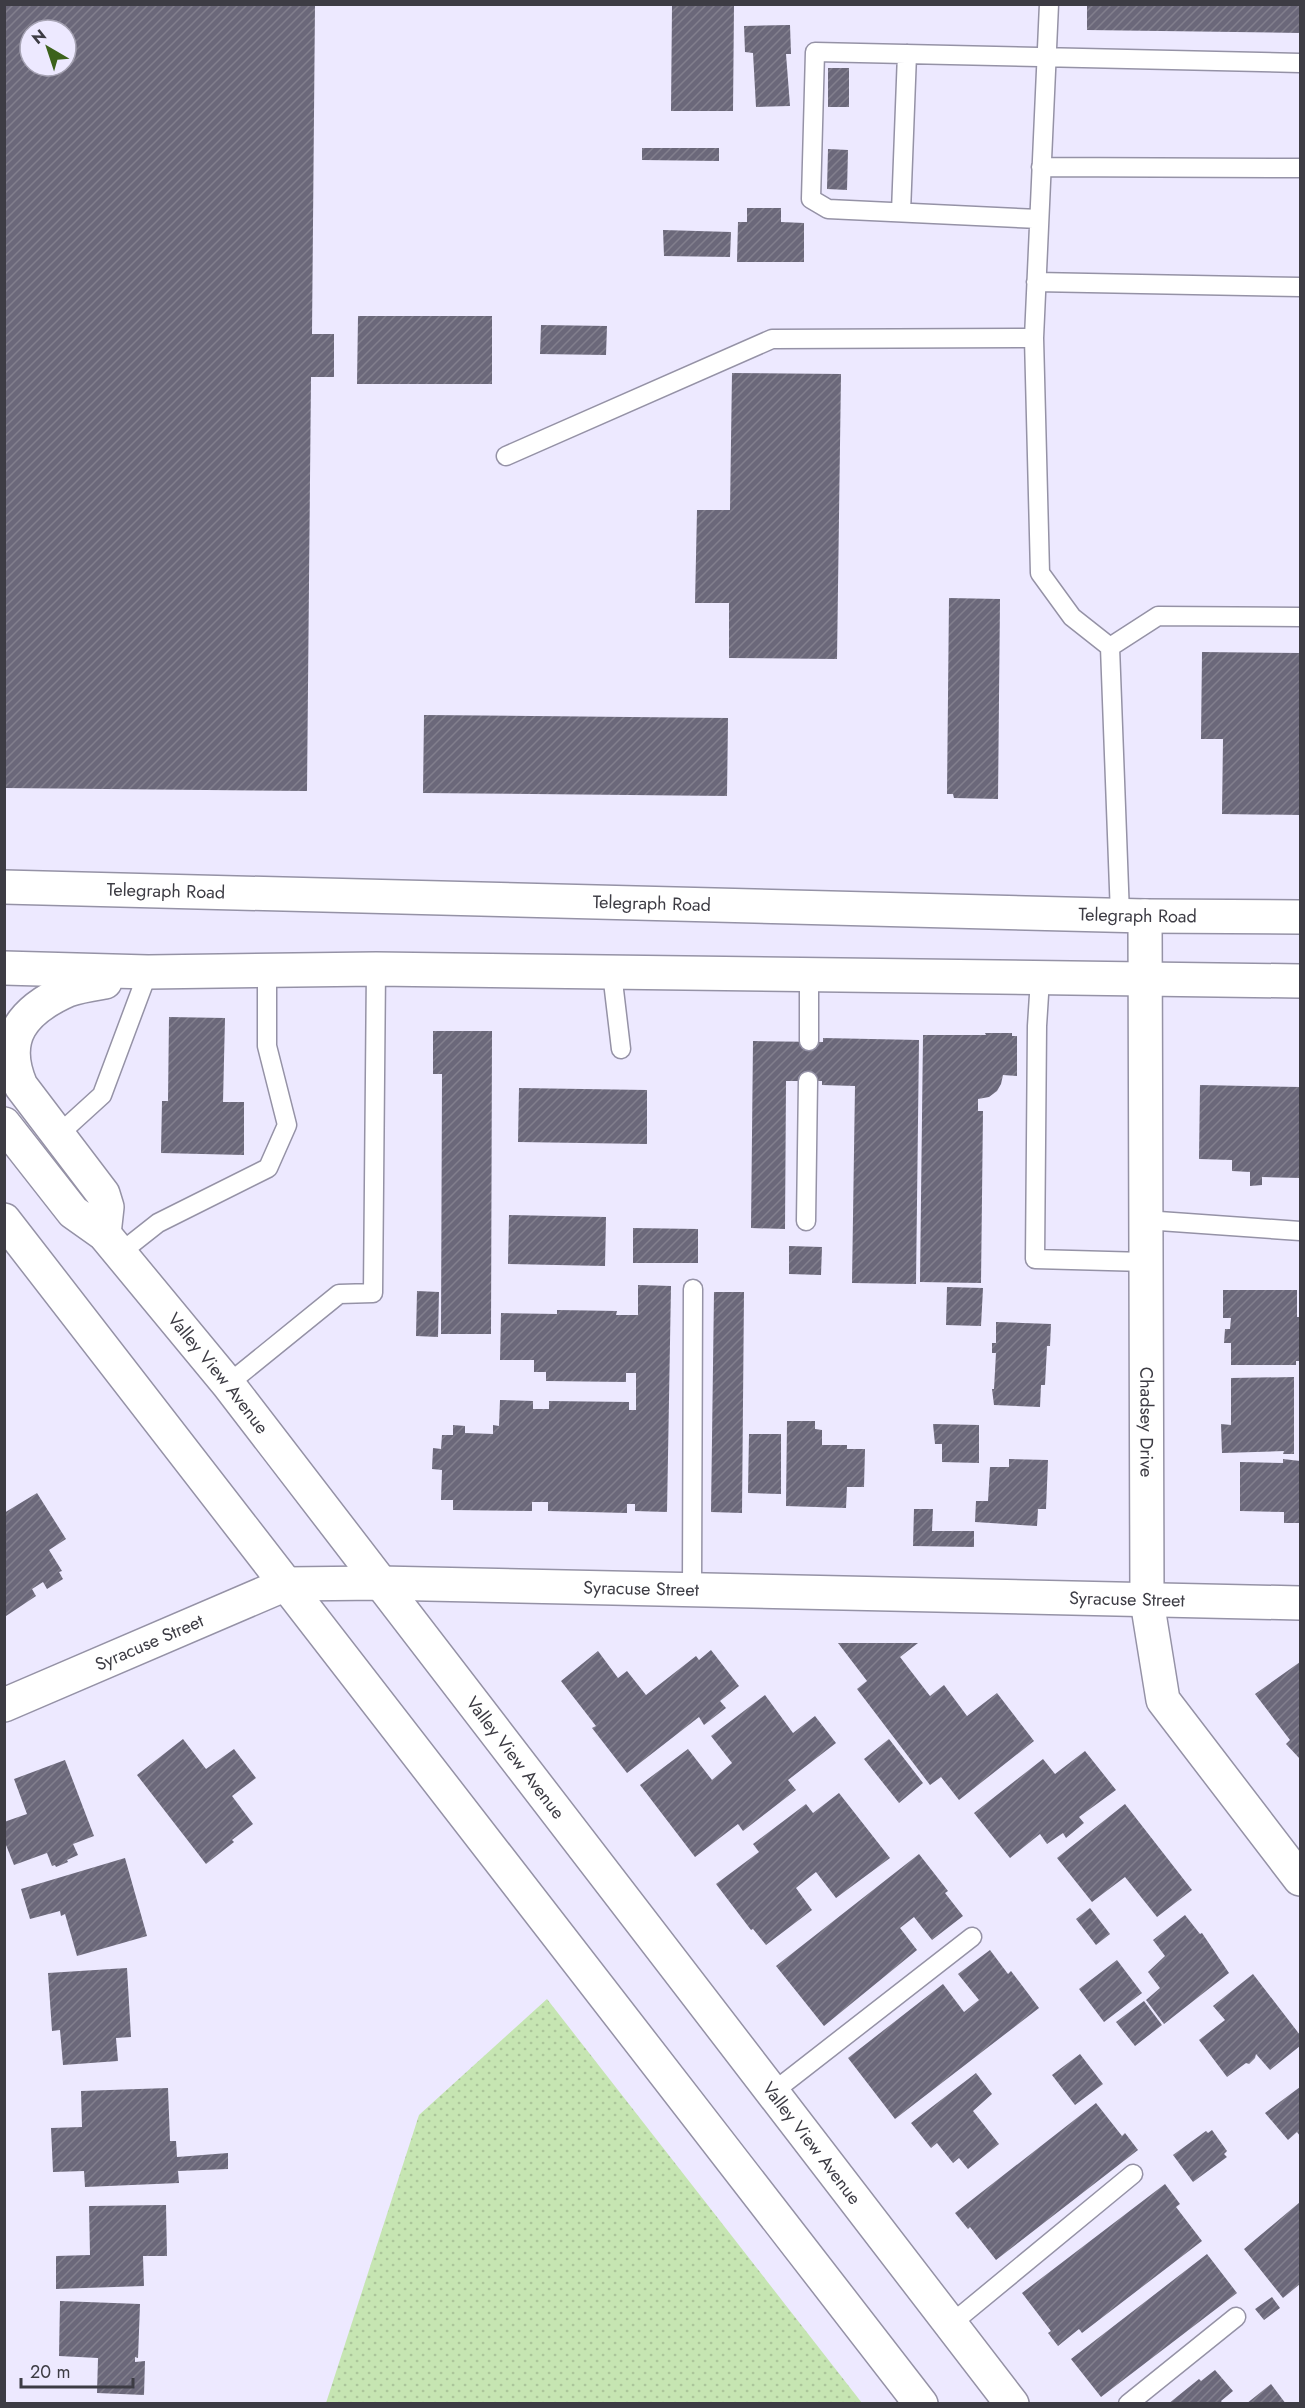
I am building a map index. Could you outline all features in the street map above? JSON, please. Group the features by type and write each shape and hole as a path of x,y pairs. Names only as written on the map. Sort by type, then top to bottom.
{"main road":[{"name":"Telegraph Road","path":"4,887 1132,915 1300,917"},
{"name":"Chadsey Drive","path":"1132,915 1144,980 1147,1601 1163,1700 1300,1879"},
{"path":"4,968 148,972 376,969 1300,981"},
{"path":"112,1244 103,1194 21,1086 13,1068 13,1046 17,1031 25,1019 38,1007 69,990 148,972"},
{"name":"Valley View Avenue","path":"4,1124 73,1212 112,1244 228,1384 1012,2403"},
{"path":"4,1220 921,2403"},
{"name":"Syracuse Street","path":"4,1705 286,1584 380,1582 1300,1603"}],"lane":[{"path":"1049,4 1034,338 1040,573 1072,617 1110,647 1132,915"},
{"path":"1039,219 828,208 811,199 815,52 1300,63"},
{"path":"901,212 907,54"},
{"path":"1041,166 1300,168"},
{"path":"1036,282 1300,287"},
{"path":"506,456 772,339 1034,338"},
{"path":"1110,647 1158,616 1300,617"},
{"path":"228,1384 339,1294 373,1293 376,969"},
{"path":"112,1244 268,1168 287,1125 267,1046 267,970"},
{"path":"58,1135 102,1095 148,972"},
{"path":"612,973 621,1049"},
{"path":"809,1041 810,976"},
{"path":"1040,979 1037,1026 1035,1259 1145,1262"},
{"path":"806,1221 808,1081"},
{"path":"1145,1220 1300,1231"},
{"path":"692,1589 693,1289"},
{"path":"772,2092 972,1937"},
{"path":"951,2324 1133,2174"},
{"path":"1128,2403 1236,2317"}],"green space":[{"path":"547,1999 862,2403 326,2403 419,2115"}],"building":[{"path":"4,4 315,4 312,334 334,334 334,377 311,377 307,791 4,788"},
{"path":"1087,4 1300,4 1300,33 1087,30"},
{"path":"672,5 734,5 733,111 671,111"},
{"path":"790,25 791,54 786,54 790,106 756,107 753,53 745,52 744,26"},
{"path":"828,68 849,68 849,107 828,107"},
{"path":"642,148 719,148 719,161 642,160"},
{"path":"828,149 848,150 847,190 827,189"},
{"path":"747,208 781,208 781,222 804,223 804,262 737,262 738,222 747,222"},
{"path":"663,230 731,232 730,257 664,256"},
{"path":"358,316 492,316 492,384 357,384"},
{"path":"541,325 607,326 606,355 540,354"},
{"path":"732,373 841,374 837,659 729,658 729,603 695,603 697,510 730,510"},
{"path":"949,598 1000,599 998,799 954,798 953,794 947,794"},
{"path":"1202,652 1300,653 1300,815 1222,814 1223,739 1201,739"},
{"path":"424,715 728,718 727,796 423,793"},
{"path":"169,1017 225,1018 223,1102 244,1102 244,1155 161,1153 162,1101 168,1101"},
{"path":"433,1031 492,1031 491,1334 441,1334 442,1074 433,1074"},
{"path":"985,1033 1012,1033 1012,1036 1017,1036 1017,1076 1003,1075 997,1091 989,1097 978,1099 978,1111 983,1111 981,1283 920,1282 923,1035 986,1035"},
{"path":"823,1038 919,1040 916,1284 852,1283 855,1086 822,1085 822,1081 786,1081 785,1229 751,1228 753,1041 823,1042"},
{"path":"1200,1085 1300,1087 1300,1178 1262,1177 1262,1185 1250,1186 1250,1172 1232,1171 1232,1160 1199,1159"},
{"path":"519,1088 647,1090 647,1144 518,1142"},
{"path":"509,1215 606,1217 605,1266 508,1264"},
{"path":"633,1228 698,1229 698,1263 633,1263"},
{"path":"789,1246 822,1247 821,1275 789,1274"},
{"path":"638,1285 671,1286 667,1512 635,1511 635,1504 627,1504 627,1513 548,1511 548,1502 532,1502 532,1511 453,1510 453,1500 441,1500 442,1470 432,1469 433,1448 441,1449 442,1435 453,1435 453,1425 465,1426 465,1433 493,1434 493,1425 499,1426 500,1400 533,1401 533,1409 549,1409 549,1401 629,1402 629,1410 636,1410 636,1373 626,1373 626,1382 546,1381 546,1372 534,1372 534,1360 500,1360 501,1313 557,1314 557,1310 617,1311 616,1315 638,1315"},
{"path":"947,1287 983,1288 981,1326 946,1325"},
{"path":"1223,1290 1297,1290 1297,1317 1300,1317 1300,1361 1296,1361 1296,1365 1231,1365 1231,1343 1224,1343 1225,1329 1230,1329 1231,1318 1223,1318"},
{"path":"417,1291 439,1292 438,1337 416,1336"},
{"path":"714,1292 744,1292 742,1513 711,1512"},
{"path":"996,1322 1051,1324 1050,1346 1047,1346 1045,1385 1041,1385 1040,1407 994,1405 992,1389 994,1389 996,1353 992,1353 992,1343 996,1343"},
{"path":"1294,1377 1294,1454 1283,1454 1284,1451 1222,1453 1221,1424 1231,1425 1231,1378"},
{"path":"787,1421 815,1421 815,1429 822,1430 822,1445 847,1445 847,1449 865,1449 864,1487 847,1487 846,1508 786,1506"},
{"path":"933,1424 979,1425 979,1463 942,1462 942,1444 935,1444"},
{"path":"749,1434 781,1434 781,1494 748,1493"},
{"path":"1009,1459 1048,1460 1046,1509 1038,1509 1037,1526 975,1522 976,1501 988,1501 990,1467 1009,1467"},
{"path":"1283,1459 1300,1461 1300,1523 1284,1523 1284,1512 1240,1511 1240,1462 1283,1463"},
{"path":"37,1493 66,1539 49,1550 62,1571 59,1572 63,1579 47,1589 43,1582 32,1589 36,1596 6,1616 4,1513"},
{"path":"914,1509 933,1509 932,1531 974,1531 974,1547 913,1546"},
{"path":"838,1643 918,1643 900,1657 930,1696 944,1685 967,1716 997,1693 1034,1741 959,1800 941,1777 930,1785 857,1689 867,1681"},
{"path":"711,1650 739,1686 720,1701 726,1708 704,1725 699,1717 627,1773 592,1728 596,1726 561,1681 598,1651 618,1678 627,1671 646,1695 696,1656 699,1660"},
{"path":"1300,1662 1300,1759 1286,1744 1290,1740 1255,1694"},
{"path":"765,1695 793,1733 815,1716 836,1743 788,1780 796,1790 743,1831 738,1824 695,1857 640,1785 688,1749 712,1780 732,1763 711,1736"},
{"path":"183,1739 206,1769 234,1749 256,1778 232,1796 253,1824 206,1864 137,1775"},
{"path":"889,1739 923,1783 899,1803 864,1759"},
{"path":"1085,1751 1116,1790 1079,1817 1084,1823 1066,1838 1063,1833 1047,1844 1040,1834 1010,1858 974,1813 1043,1759 1055,1774"},
{"path":"65,1760 94,1836 73,1844 78,1855 56,1867 52,1866 47,1853 14,1865 4,1840 4,1822 27,1814 14,1779"},
{"path":"839,1793 890,1858 836,1898 816,1872 796,1888 812,1910 766,1945 753,1929 751,1930 716,1884 759,1852 753,1844 806,1804 813,1813"},
{"path":"1125,1804 1192,1890 1157,1917 1125,1877 1092,1902 1057,1858"},
{"path":"919,1854 948,1891 945,1893 963,1916 932,1940 914,1917 900,1928 917,1950 824,2026 776,1966"},
{"path":"125,1858 147,1936 77,1956 65,1914 61,1916 60,1911 30,1919 21,1889"},
{"path":"1090,1908 1110,1934 1096,1945 1076,1919"},
{"path":"1185,1915 1200,1934 1202,1933 1229,1973 1164,2024 1146,2000 1160,1988 1148,1972 1165,1956 1153,1940"},
{"path":"990,1950 1008,1974 1011,1971 1039,2008 895,2119 848,2058 943,1984 964,2012 979,2000 958,1974"},
{"path":"1117,1960 1142,1993 1104,2022 1079,1989"},
{"path":"127,1968 131,2037 116,2038 118,2061 63,2065 60,2030 52,2031 48,1973"},
{"path":"1253,1974 1300,2035 1300,2046 1270,2070 1256,2054 1249,2064 1246,2063 1227,2077 1199,2040 1225,2020 1213,2006"},
{"path":"1144,2001 1162,2025 1135,2046 1116,2022"},
{"path":"1080,2054 1103,2084 1075,2105 1052,2075"},
{"path":"976,2073 992,2094 973,2111 999,2144 968,2169 959,2158 953,2163 937,2143 931,2148 911,2123"},
{"path":"1300,2087 1300,2136 1297,2132 1288,2140 1265,2113"},
{"path":"168,2088 170,2141 176,2141 177,2157 228,2153 228,2169 178,2171 179,2183 85,2187 84,2171 53,2172 51,2128 82,2127 81,2091"},
{"path":"1096,2103 1122,2136 1125,2133 1138,2150 996,2260 970,2227 968,2229 955,2213"},
{"path":"1212,2130 1227,2151 1224,2154 1227,2157 1193,2182 1173,2155 1206,2131 1208,2133"},
{"path":"1165,2184 1180,2204 1176,2207 1202,2241 1082,2333 1079,2329 1058,2346 1048,2333 1051,2331 1022,2293"},
{"path":"1300,2202 1300,2284 1283,2298 1244,2249"},
{"path":"166,2205 167,2256 143,2256 144,2286 56,2289 56,2256 90,2255 89,2206"},
{"path":"1207,2254 1237,2293 1101,2397 1071,2359"},
{"path":"1272,2297 1280,2308 1264,2320 1255,2309"},
{"path":"60,2301 140,2304 138,2358 135,2357 135,2362 145,2361 144,2395 97,2393 98,2358 59,2356"},
{"path":"1215,2370 1233,2391 1221,2401 1223,2404 1168,2404 1199,2379 1201,2381"},
{"path":"1271,2384 1286,2404 1246,2404"}]}
